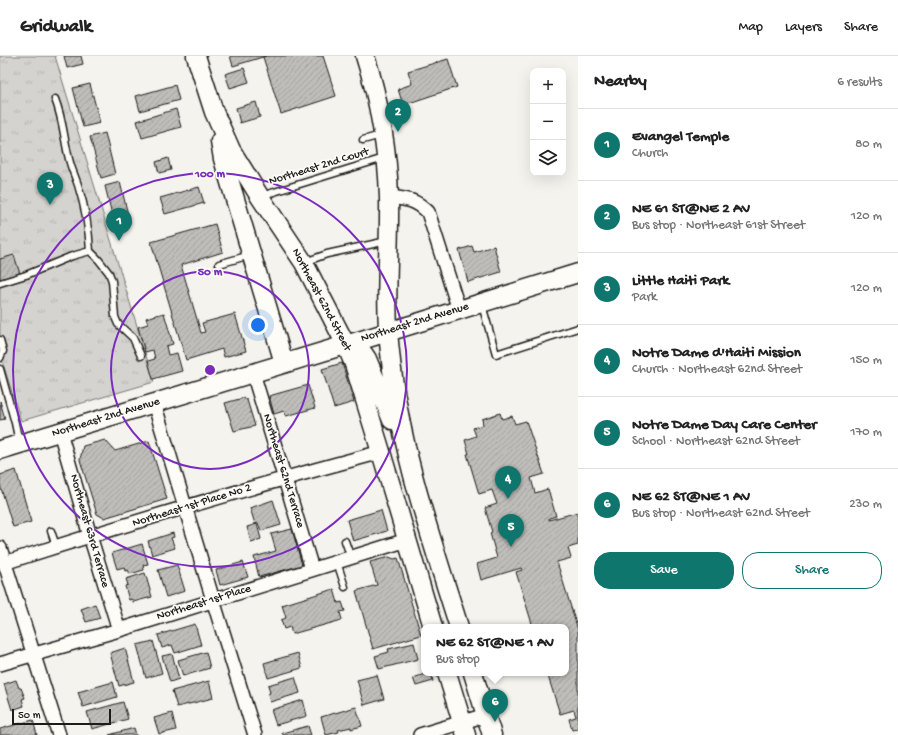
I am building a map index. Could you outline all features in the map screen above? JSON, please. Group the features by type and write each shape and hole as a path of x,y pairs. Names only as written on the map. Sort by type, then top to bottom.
{"main road":[{"name":"Northeast 62nd Street","path":"196,56 214,112 231,150 304,263 346,345 354,364 432,624"},
{"path":"365,56 379,112 386,158 389,197 388,332 394,388 402,432 410,464 458,624"},
{"path":"214,112 223,158 284,363"},
{"name":"Northeast 2nd Avenue","path":"0,450 578,273"},
{"path":"346,345 356,346 362,351 367,359 410,464"},
{"path":"448,676 464,729"},
{"path":"474,676 492,735"}],"street":[{"path":"389,197 420,203 428,212 459,310"},
{"name":"Northeast 62nd Terrace","path":"253,373 286,478 312,570"},
{"path":"154,403 255,735"},
{"name":"Northeast 63rd Terrace","path":"60,432 119,630"},
{"name":"Northeast 1st Place No 2","path":"4,563 56,546 286,478 381,452"},
{"name":"Northeast 1st Place","path":"0,664 119,630 407,540"},
{"path":"0,548 59,735"},
{"path":"420,735 464,729 486,715"}],"lane":[{"path":"55,100 61,116 68,157 86,214 90,251 109,273 112,282 115,317 118,324 133,338 141,356"},
{"path":"363,140 382,134"},
{"name":"Northeast 2nd Court","path":"260,197 386,158"},
{"path":"304,263 327,254 388,240"},
{"path":"0,283 26,275 72,256 90,251"},
{"path":"219,264 252,254"},
{"path":"481,303 496,354 578,328"},
{"path":"0,340 4,351 0,358"},
{"path":"0,369 20,444"},
{"path":"51,531 56,546"},
{"path":"345,541 351,558"},
{"path":"337,562 345,588"}],"green space":[{"path":"0,56 55,56 154,382 21,421 0,354"}],"building":[{"path":"64,56 81,56 83,64 67,68"},
{"path":"230,56 266,56 233,66"},
{"path":"323,56 336,96 281,114 263,57"},
{"path":"448,59 457,87 403,105 398,89 412,84 408,71"},
{"path":"244,68 249,82 230,88 225,74"},
{"path":"90,84 100,123 83,127 73,88"},
{"path":"175,85 179,100 140,111 136,96"},
{"path":"256,102 260,117 240,123 236,108"},
{"path":"176,109 181,127 142,138 137,121"},
{"path":"105,133 115,174 101,178 90,137"},
{"path":"168,158 171,170 159,173 156,162"},
{"path":"120,182 130,223 115,227 105,186"},
{"path":"199,187 204,203 165,214 160,198"},
{"path":"215,224 223,252 181,265 201,333 205,332 202,323 235,314 246,351 224,357 222,349 186,360 151,242"},
{"path":"472,246 474,252 494,246 501,272 468,282 459,250"},
{"path":"14,255 20,274 0,280 0,259"},
{"path":"164,313 173,344 166,346 168,355 177,353 182,371 153,379 148,361 155,359 153,350 145,352 138,327 148,324 146,318"},
{"path":"342,363 354,402 334,408 322,369"},
{"path":"308,385 315,408 286,416 284,411 274,414 269,396"},
{"path":"243,398 247,400 255,426 234,431 225,403"},
{"path":"0,401 5,419 0,420"},
{"path":"500,413 502,419 512,416 515,424 526,421 544,474 531,478 535,493 548,489 556,516 549,518 549,520 578,512 578,545 568,548 571,558 557,562 578,630 578,729 572,730 569,719 576,717 574,710 560,714 548,676 569,676 569,624 532,624 516,572 522,570 521,568 481,580 477,564 497,558 490,533 492,532 485,508 497,504 492,490 479,494 467,454 469,454 465,440 476,436 473,428 483,425 482,419"},
{"path":"105,440 115,451 149,441 167,499 104,518 97,514 80,460 83,446"},
{"path":"16,470 31,522 13,527 0,485 0,475"},
{"path":"273,500 281,525 261,531 258,523 255,524 250,508"},
{"path":"381,510 387,531 353,541 347,520"},
{"path":"257,524 261,539 251,542 247,527"},
{"path":"292,529 302,565 259,577 254,557 276,551 271,534"},
{"path":"173,533 174,537 171,538 175,548 152,555 148,541"},
{"path":"142,544 148,564 143,565 144,570 130,574 128,570 125,571 124,567 117,569 112,553"},
{"path":"389,557 394,559 398,558 421,635 373,649 356,591 377,585 370,562"},
{"path":"243,562 248,577 220,585 216,570"},
{"path":"177,565 185,591 166,597 158,570"},
{"path":"145,573 152,597 133,602 132,599 129,600 125,586 128,585 126,579"},
{"path":"334,589 338,603 342,602 345,611 340,612 342,620 292,634 290,627 284,629 281,620 286,618 282,605"},
{"path":"95,604 100,618 86,622 81,609"},
{"path":"195,624 201,645 175,653 172,645 162,648 158,635"},
{"path":"153,641 162,673 146,678 137,645"},
{"path":"414,643 418,659 379,669 375,656 389,652 388,649"},
{"path":"125,648 134,682 119,686 110,653"},
{"path":"206,652 210,668 183,676 178,660"},
{"path":"298,653 302,668 268,678 264,663"},
{"path":"172,654 179,679 170,682 162,656"},
{"path":"377,675 384,699 364,705 357,680"},
{"path":"421,675 432,676 433,681 416,686 413,678"},
{"path":"295,677 300,693 270,702 268,685"},
{"path":"16,680 25,698 22,699 24,706 12,710 4,684"},
{"path":"209,681 213,698 177,707 172,691"},
{"path":"113,682 117,697 83,707 78,692"},
{"path":"303,700 307,716 276,725 271,710"},
{"path":"123,702 128,719 92,729 87,712"},
{"path":"356,707 362,726 338,730 339,732 326,735 321,717"},
{"path":"172,713 176,730 159,734 154,718"},
{"path":"33,720 37,735 0,735 0,729"},
{"path":"308,726 311,735 283,735 282,733"},
{"path":"134,728 136,735 109,735"}],"place":[{"name":"NE 61 ST@NE 2 AV","path":"398,132"},
{"name":"Little Haiti Park","path":"50,205"},
{"name":"Evangel Temple","path":"119,241"},
{"name":"Notre Dame d'Haiti Mission","path":"508,499"},
{"name":"Notre Dame Day Care Center","path":"511,547"},
{"name":"NE 62 ST@NE 1 AV","path":"495,722"}]}
